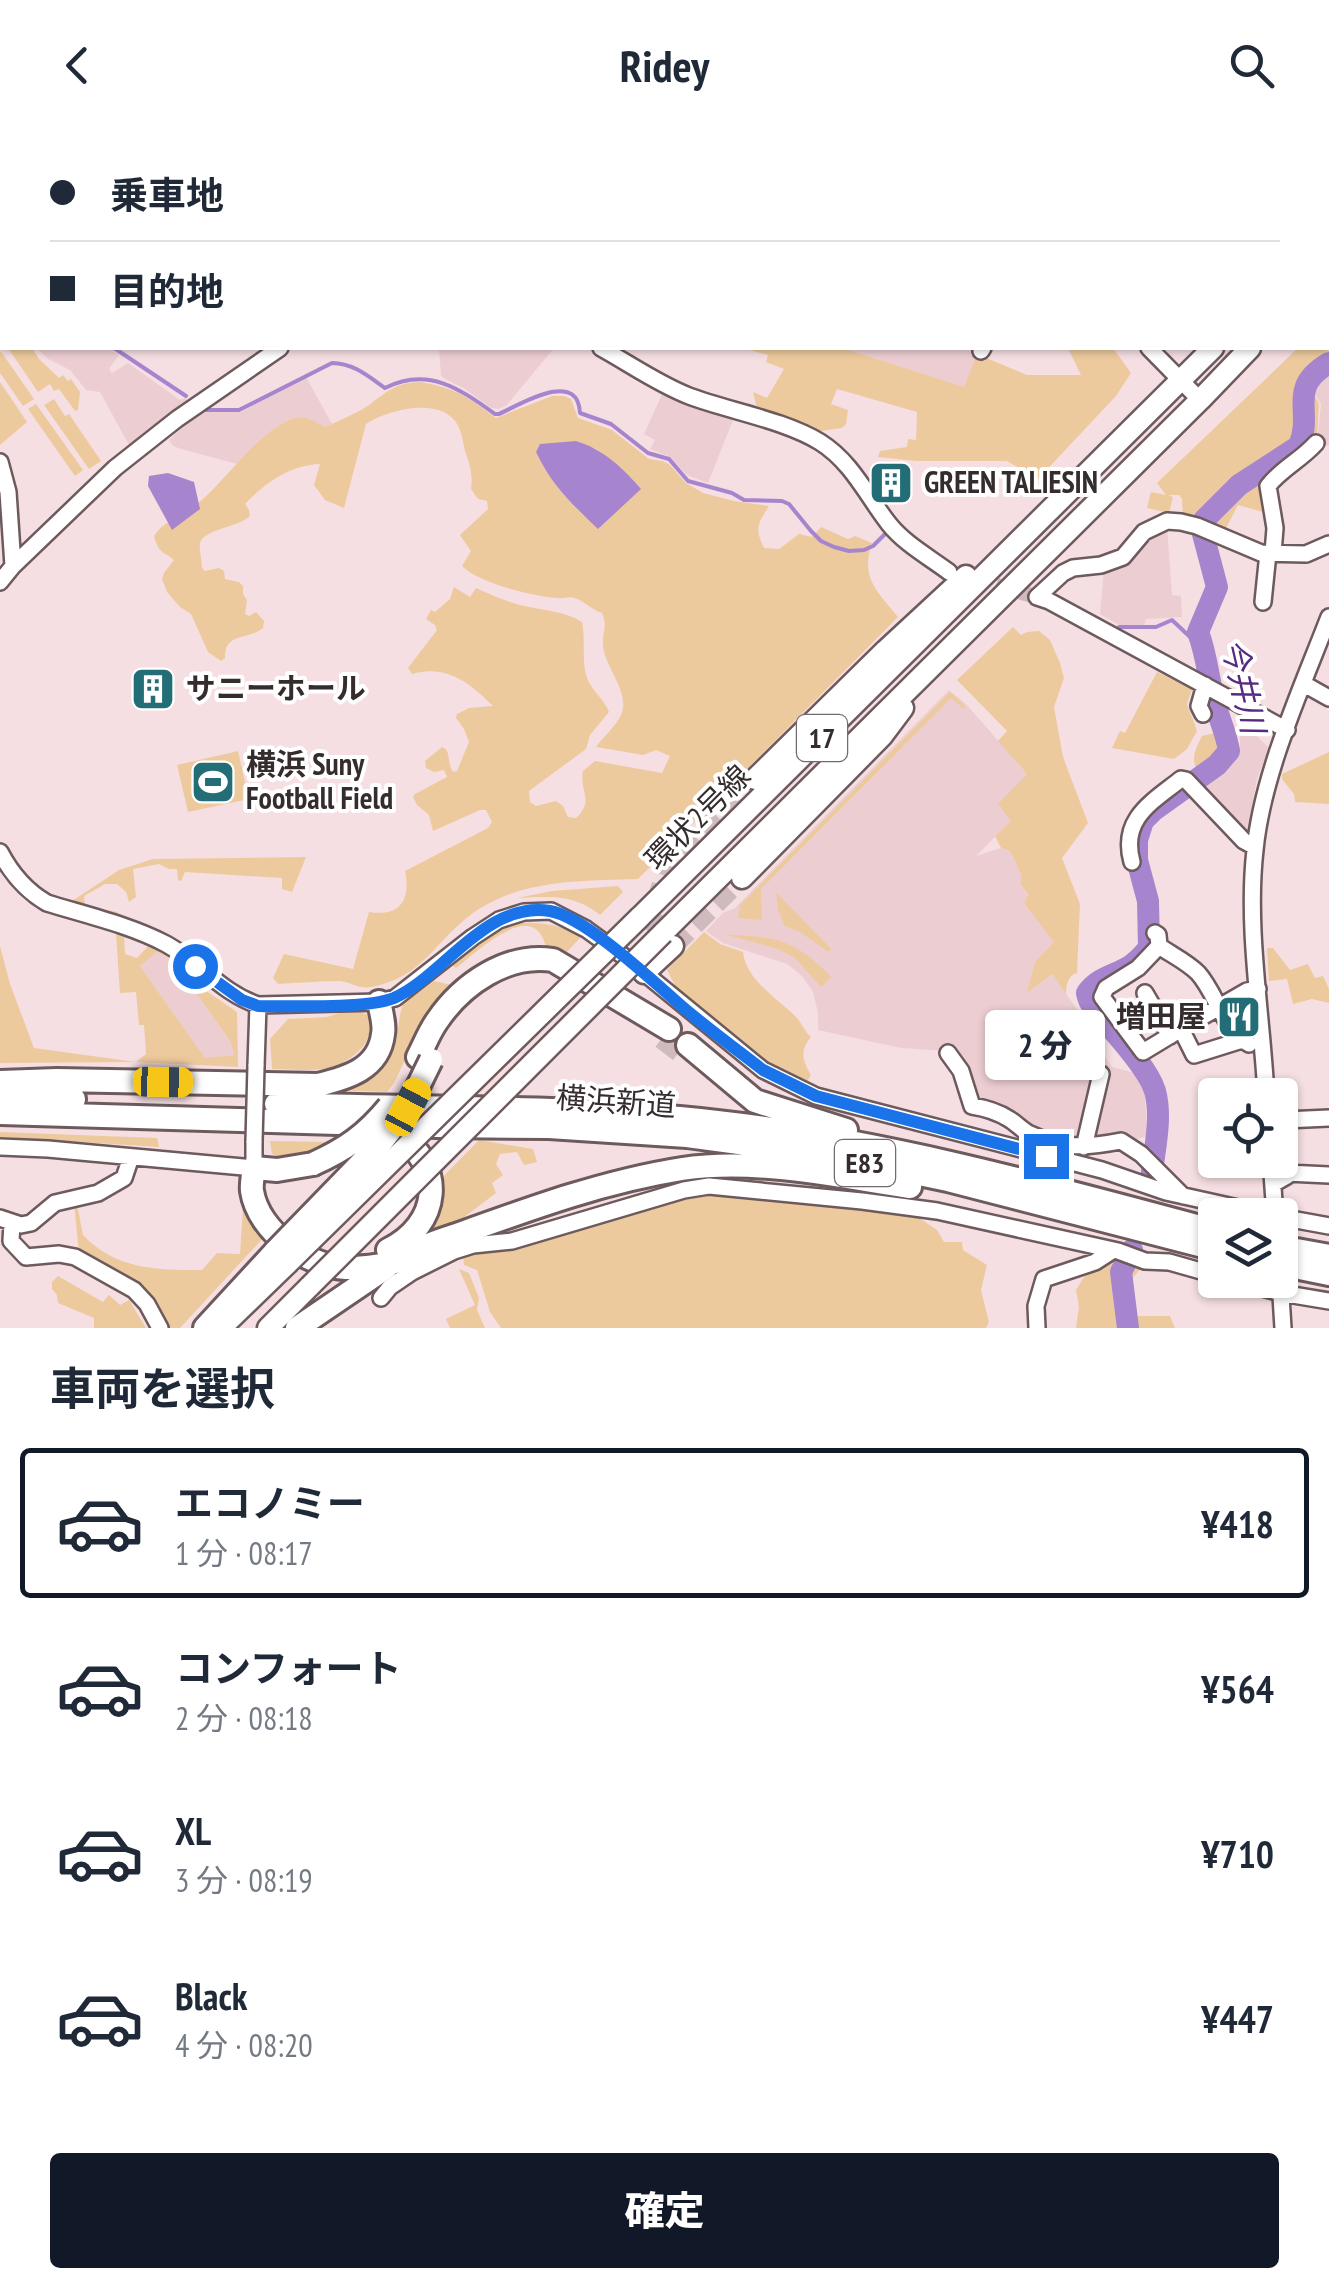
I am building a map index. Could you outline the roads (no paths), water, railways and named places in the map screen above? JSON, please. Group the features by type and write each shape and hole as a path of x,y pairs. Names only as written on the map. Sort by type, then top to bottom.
{"highway":[{"path":"254,1168 277,1170 314,1164 344,1149 372,1128 462,1004 509,963 537,958 553,960 666,1034"},
{"path":"0,1082 318,1084 345,1078 364,1068 376,1055 384,1034 379,1002"},
{"path":"685,1049 704,1071 754,1100 930,1157"},
{"path":"205,1328 282,1258 379,1145 408,1107 424,1059"},
{"name":"横浜新道","path":"0,1096 575,1112 716,1122 930,1157 1198,1227"},
{"name":"横浜新道","path":"0,1114 568,1128 688,1136 779,1147 948,1180 1198,1245"},
{"path":"254,1168 276,1221 293,1240 315,1254 353,1260 392,1249 411,1237 423,1222 430,1182 417,1152 400,1136 353,1123"},
{"path":"297,1328 349,1291 422,1248 536,1206 623,1181 688,1168 744,1166 809,1172 1101,1219"},
{"path":"254,1168 252,1191 258,1208 284,1243 324,1265 346,1268 394,1263"},
{"path":"1298,1250 1329,1256"},
{"path":"1298,1268 1329,1274"}],"main road":[{"name":"環状2号線","path":"221,1328 282,1258 657,932 1003,558 1211,350"},
{"name":"環状2号線","path":"268,1328 657,932 1248,350"},
{"path":"755,778 979,565 1003,558"},
{"path":"742,878 882,736 943,654"},
{"path":"626,958 657,932"},
{"path":"644,973 657,932"}],"street":[{"path":"0,582 118,466 177,419 277,350"},
{"path":"605,350 689,396 820,442 842,460 905,541 949,572"},
{"path":"1151,350 1200,400"},
{"path":"1262,602 1275,528 1268,486 1316,443"},
{"path":"0,462 8,492 13,566"},
{"path":"1287,730 1037,598 1064,573 1123,558 1144,532 1175,521 1261,553 1306,554 1329,544"},
{"path":"1265,1078 1252,878 1255,847 1266,794 1329,616"},
{"path":"1304,684 1329,698"},
{"path":"1203,714 1199,706 1212,689"},
{"path":"1132,862 1132,831 1142,810 1181,779 1244,841 1255,847"},
{"path":"0,852 14,875 36,897 169,945 229,992 258,1006 379,1002 406,991 473,936 500,920 524,912 550,911 570,919 626,958 763,1070 816,1096 1168,1187"},
{"path":"1242,1040 1219,1007 1200,975 1157,940 1138,968 1106,988 1102,996 1143,1052 1175,1032 1219,1007 1247,991 1258,989"},
{"path":"1145,994 1194,1054 1242,1040 1262,1047"},
{"path":"0,1147 254,1168 258,1006"},
{"path":"948,1053 962,1071 972,1106 1007,1117 1042,1138 1084,1147 1121,1141 1137,1151 1168,1187 1198,1199"},
{"path":"1084,1147 1102,1074"},
{"path":"1298,1119 1329,1118"},
{"path":"1126,1178 1137,1151"},
{"path":"131,1157 124,1178 98,1193 54,1203 31,1223 6,1221 11,1242 26,1257 75,1257 134,1290 158,1324"},
{"path":"1298,1174 1329,1176"},
{"path":"1272,1178 1273,1198"},
{"path":"1272,1184 1283,1178"},
{"path":"382,1298 390,1287 412,1272 454,1251 512,1241 709,1186 936,1211 1198,1270"},
{"path":"1298,1220 1329,1226"},
{"path":"1037,1328 1036,1306 1044,1279 1115,1251"},
{"path":"1298,1292 1329,1301"},
{"path":"1281,1298 1283,1328"}],"waterway":[{"path":"117,350 186,396"},
{"path":"203,410 239,410 332,363 354,368 385,388 415,379 443,383 495,414 559,391 577,400 580,413 611,424 648,453 669,459 688,481 744,500 789,504 821,541 834,547 864,550 888,531"},
{"name":"今井川","path":"1152,1172 1158,1121 1155,1091 1142,1066 1096,1011 1087,993 1101,980 1133,964 1149,948 1148,901 1137,860 1137,840 1143,821 1217,765 1229,751 1198,632 1217,587 1203,534 1204,520 1239,485 1299,446 1308,382 1329,363"},
{"path":"1119,627 1156,627 1172,620 1205,651"},
{"name":"今井川","path":"1128,1328 1121,1272 1132,1250"}],"tunnel":[{"path":"974,579 1037,597"},
{"path":"653,933 662,912 660,890 668,866 755,779"},
{"path":"673,946 742,878"},
{"path":"662,1038 682,1053"}],"place":[{"name":"GREEN TALIESIN","path":"891,483"},
{"name":"サニーホール","path":"153,689"},
{"name":"横浜 Suny Football Field","path":"213,782"},
{"name":"増田屋","path":"1239,1017"}]}
